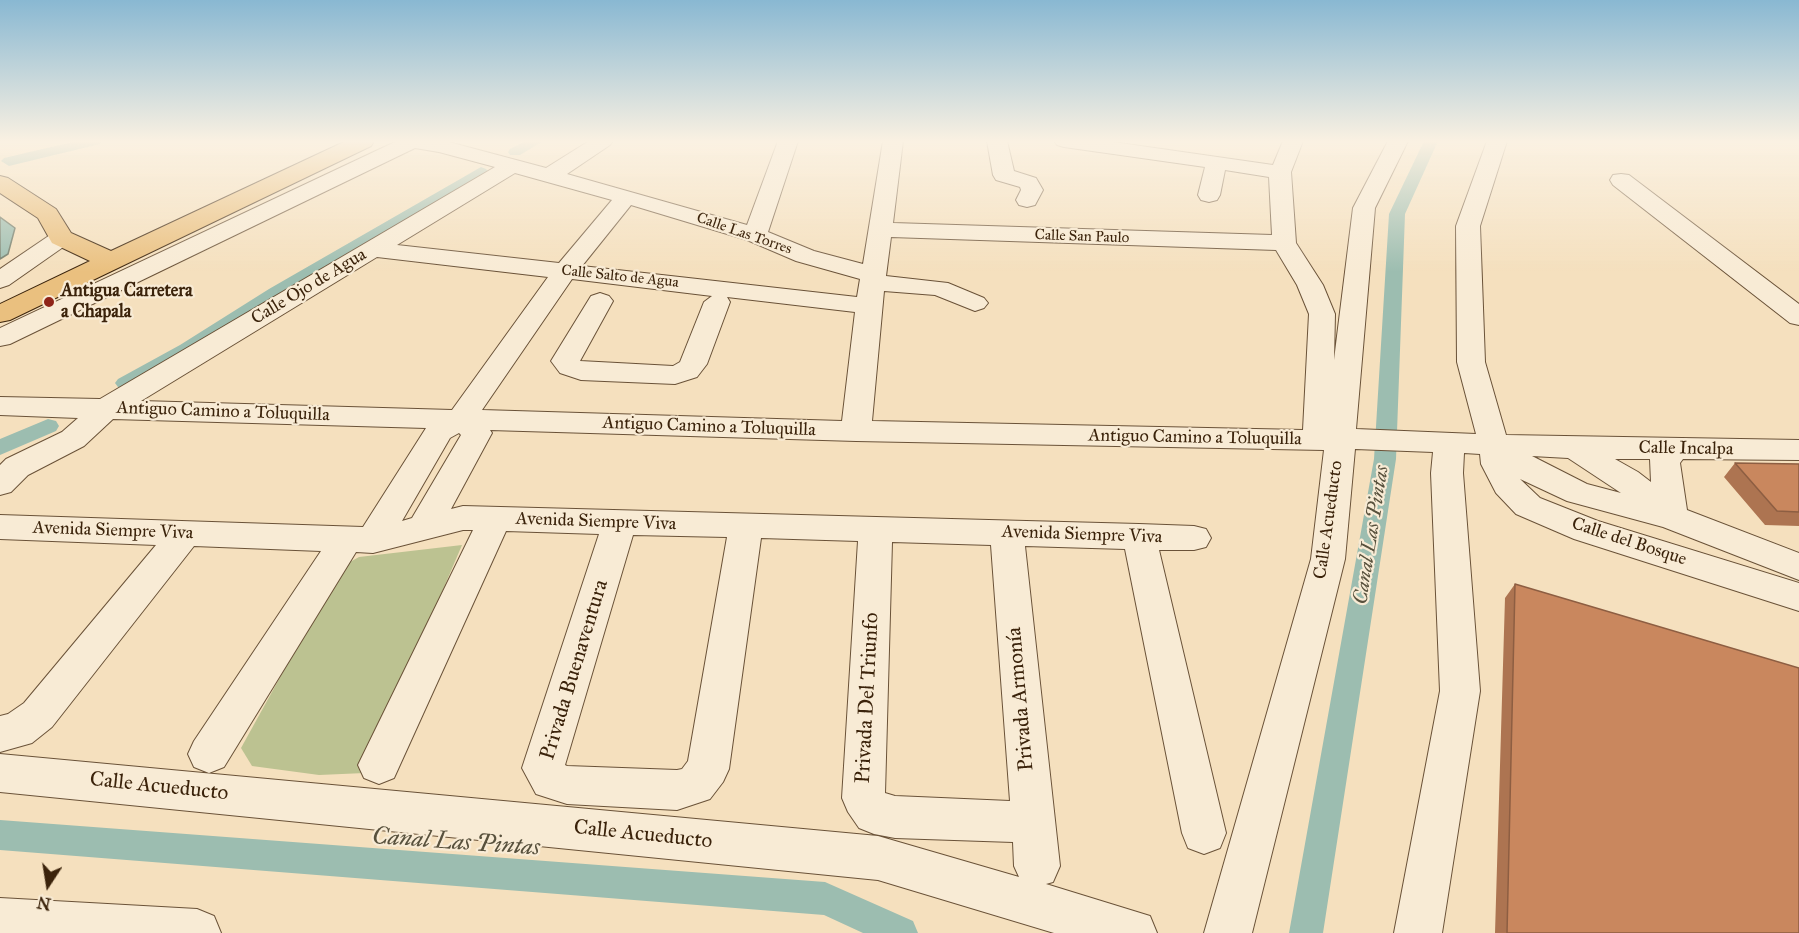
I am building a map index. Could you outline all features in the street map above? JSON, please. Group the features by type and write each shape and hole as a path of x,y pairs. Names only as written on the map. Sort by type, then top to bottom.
{"main road":[{"path":"2,185 48,214 61,238 111,261"},
{"path":"0,314 274,185"}],"street":[{"path":"274,185 301,195"},
{"path":"0,338 325,185"},
{"name":"Calle Ojo de Agua","path":"6,475 73,439 106,409 481,185"},
{"name":"Calle Las Torres","path":"580,185 755,235 871,288"},
{"path":"755,235 773,185"},
{"path":"856,431 871,288 887,185"},
{"path":"1027,200 1032,190 1029,185"},
{"path":"1209,195 1211,185"},
{"path":"1281,185 1284,243 1310,285 1322,314 1342,440"},
{"name":"Calle Acueducto","path":"1228,933 1231,930 1328,559 1364,208 1376,185"},
{"name":"Calle del Bosque","path":"1482,185 1468,226 1471,362 1494,445 1497,465 1507,484 1528,506 1586,530 1799,597"},
{"path":"1627,185 1799,317"},
{"path":"209,754 439,431 461,420 565,271 626,197"},
{"name":"Calle San Paulo","path":"880,231 1284,243"},
{"path":"0,280 61,238"},
{"name":"Calle Salto de Agua","path":"371,249 565,271 871,288"},
{"path":"111,261 137,274"},
{"path":"871,288 939,288 975,303"},
{"path":"600,301 565,361 570,367 581,371 675,375 687,371 693,364 717,302"},
{"path":"601,423 625,373"},
{"name":"Antiguo Camino a Toluquilla","path":"0,406 856,431 1434,441"},
{"path":"423,527 477,433 461,420"},
{"path":"1418,933 1460,691 1447,473 1434,441 1494,445 1531,471 1578,493 1671,516"},
{"name":"Calle Incalpa","path":"1494,445 1799,450"},
{"name":"Calle del Bosque","path":"1574,448 1627,480 1671,516 1757,553 1799,567"},
{"path":"1671,516 1664,461 1675,448"},
{"path":"1586,530 1671,516"},
{"name":"Avenida Siempre Viva","path":"13,528 360,539 463,518 1194,538"},
{"path":"379,765 495,519"},
{"name":"Privada Buenaventura","path":"620,522 543,768 551,780 567,784 676,790 696,785 708,769 746,526"},
{"path":"0,554 13,528"},
{"name":"Privada Del Triunfo","path":"876,529 863,798 874,814 895,817 1031,822"},
{"path":"0,734 18,730 38,715 185,533"},
{"name":"Privada Armonía","path":"1007,533 1031,822 1037,866"},
{"path":"1139,536 1204,832"},
{"name":"Calle Acueducto","path":"0,773 878,858 1133,933"},
{"path":"0,922 197,933"}],"green space":[{"path":"462,545 365,773 319,775 252,766 241,748 341,567 359,557"}],"shaded area":[{"path":"0,217 15,228 8,254 0,259"}],"building":[{"path":"1735,463 1799,464 1799,512 1777,511"},
{"path":"1515,584 1799,668 1799,933 1507,933"}],"waterway":[{"path":"125,383 187,349 275,293 460,185"},
{"name":"Canal Las Pintas","path":"1306,933 1385,459 1397,214 1411,185"},
{"path":"0,448 48,426"},
{"name":"Canal Las Pintas","path":"0,835 825,899 901,933"}],"place":[{"name":"Antigua Carretera a Chapala","path":"49,302"}]}
